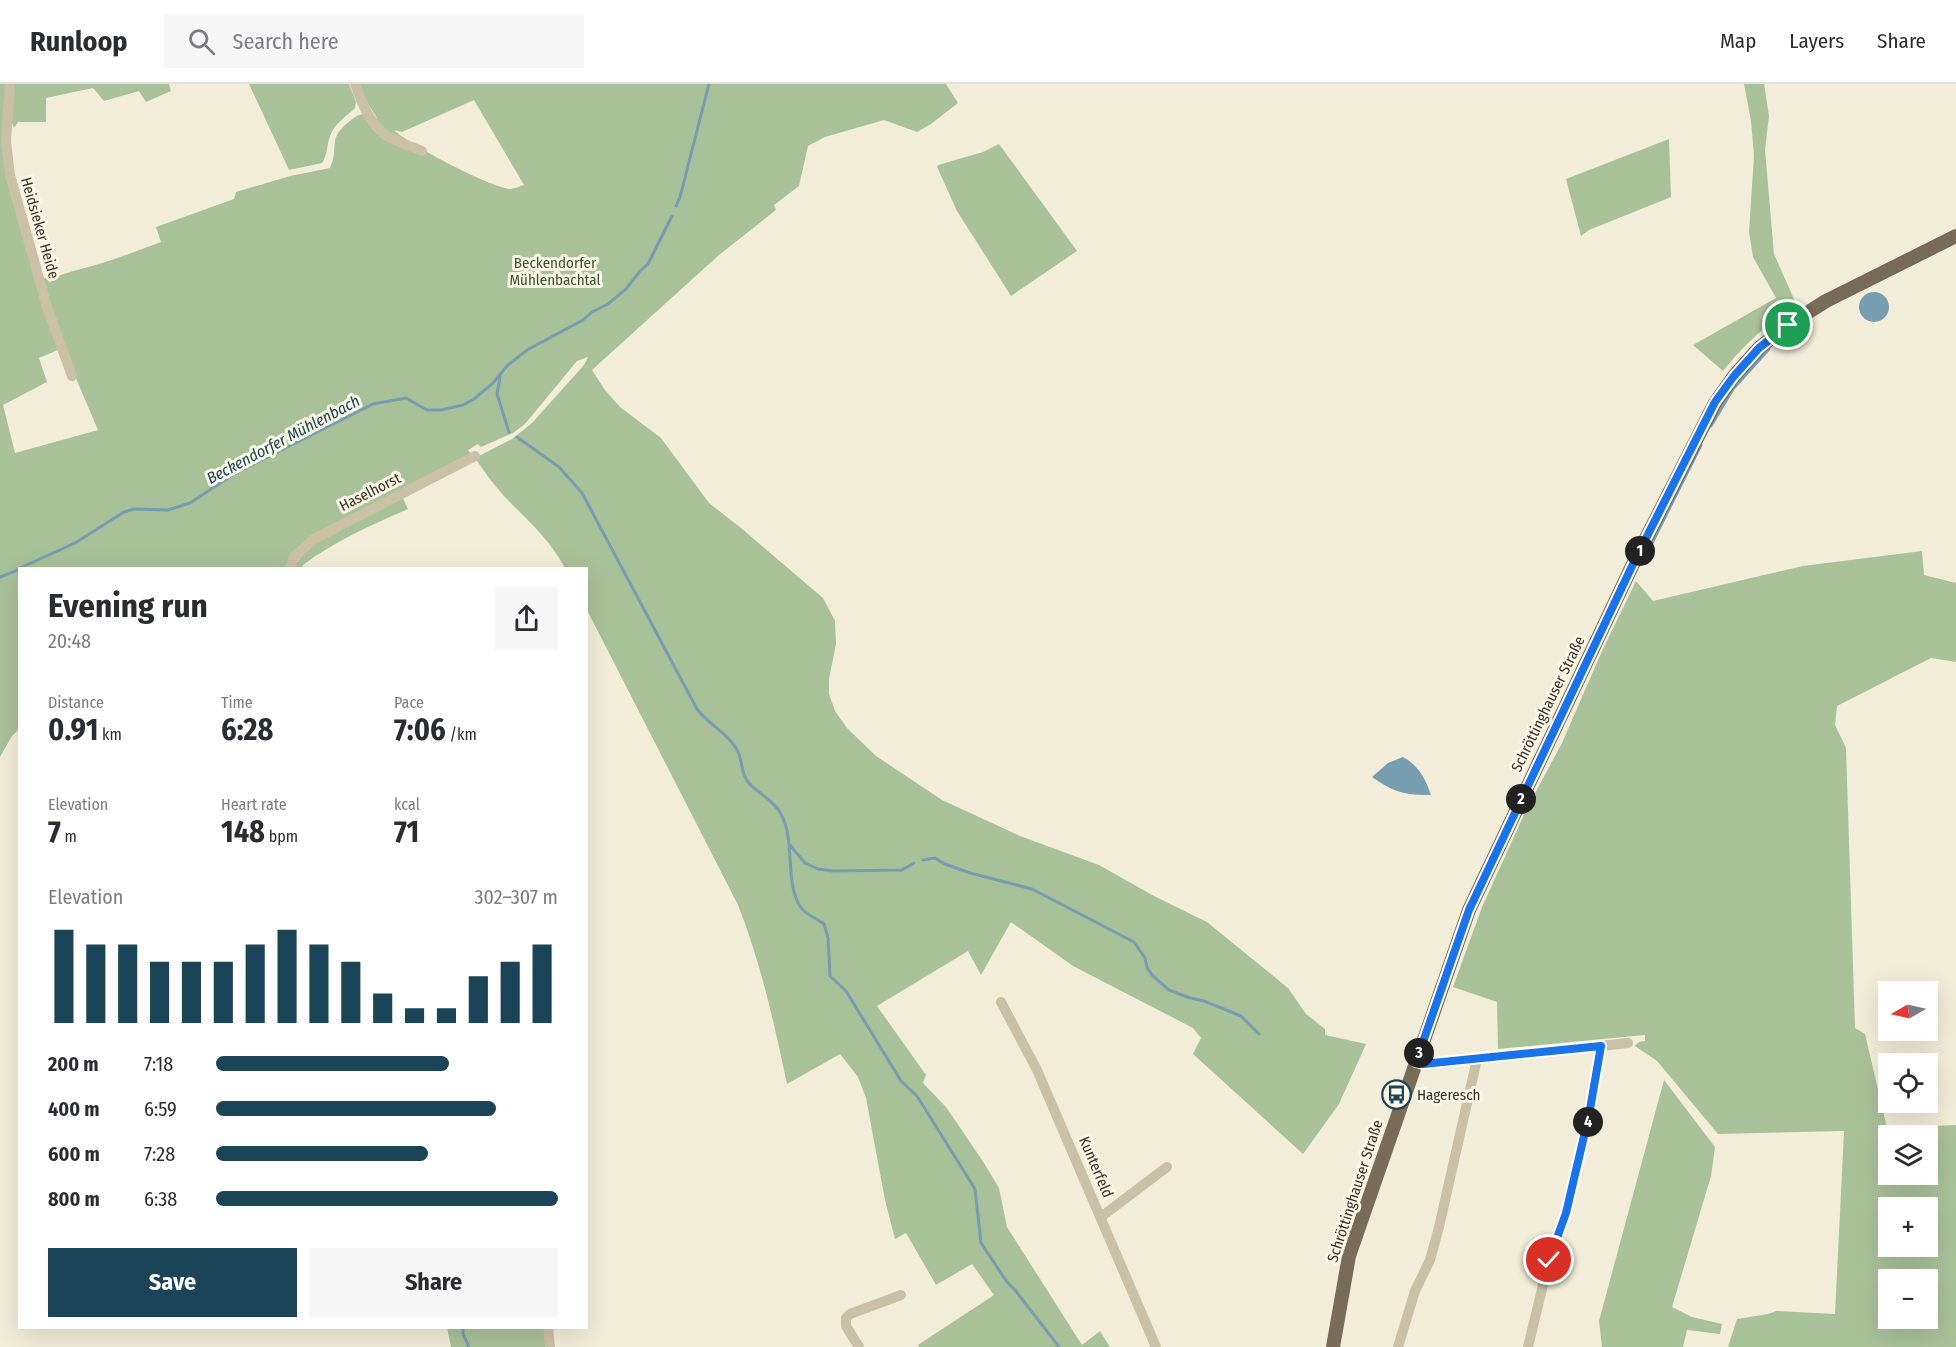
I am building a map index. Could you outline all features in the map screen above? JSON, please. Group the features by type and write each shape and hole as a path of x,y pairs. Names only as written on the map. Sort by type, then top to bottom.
{"main road":[{"name":"Schröttinghauser Straße","path":"1333,1347 1349,1256 1469,910 1634,562 1715,402 1759,348 1788,325 1826,301 1956,236"}],"street":[{"name":"Heidsieker Heide","path":"10,84 6,141 10,175 46,307 72,376"},
{"path":"355,84 366,110 379,130 422,151"},
{"name":"Haselhorst","path":"290,567 294,557 314,539 475,456"},
{"name":"Kunterfeld","path":"1000,1002 1037,1070 1156,1347"},
{"path":"1416,1062 1423,1064 1628,1043"},
{"path":"1528,1347 1545,1275 1566,1213 1589,1115 1601,1046"},
{"path":"1398,1347 1415,1291 1430,1260 1477,1059"},
{"path":"1101,1217 1167,1167"},
{"path":"859,1347 846,1326 846,1318 850,1314 901,1295"},
{"path":"548,1329 550,1347"}],"green space":[{"name":"Beckendorfer Mühlenbachtal","path":"0,84 7,84 4,142 58,350 39,358 47,382 3,405 15,453 98,430 72,369 41,278 55,277 99,264 161,242 156,227 234,199 236,192 290,176 330,168 336,138 343,127 361,114 370,122 377,118 356,84 946,84 958,103 917,132 884,120 825,137 808,146 799,186 774,205 776,210 719,255 592,370 620,407 661,438 709,503 823,598 835,621 836,644 829,679 829,694 835,711 847,728 876,756 942,800 1020,836 1099,865 1207,922 1288,988 1306,1014 1325,1029 1325,1035 1366,1044 1339,1104 1303,1154 1193,1054 1201,1038 1193,1028 1073,966 1011,922 981,975 968,951 877,1006 926,1075 923,1083 946,1107 984,1163 999,1188 1007,1227 1082,1345 1100,1331 1110,1347 919,1347 918,1345 994,1295 972,1264 936,1285 906,1233 895,1239 885,1200 866,1098 858,1077 840,1054 787,1084 760,971 738,905 588,612 588,567 564,567 544,538 500,491 475,458 512,439 532,423 584,365 588,357 577,361 525,424 513,433 481,447 478,444 468,450 471,454 324,529 293,551 286,567 18,567 18,730 0,757","holes":["474,100 524,185 510,189 486,181 432,155 394,130 402,132"]},
{"path":"13,84 169,84 171,91 146,102 139,91 104,101 93,88 46,98 46,122 18,122 14,128 11,120"},
{"path":"249,84 349,84 356,102 355,108 333,130 322,163 289,170"},
{"path":"1744,84 1764,84 1769,116 1765,150 1774,254 1797,306 1776,319 1757,335 1723,371 1693,345 1776,298 1753,257 1749,232 1754,156 1751,121"},
{"path":"1669,139 1671,197 1589,230 1581,236 1566,179"},
{"path":"999,144 1077,251 1011,296 957,211 937,167 983,152"},
{"path":"402,496 408,509 341,541 315,556 302,567 294,567 310,545"},
{"path":"1922,551 1924,575 1956,583 1956,662 1931,658 1837,706 1835,725 1846,748 1855,1028 1865,1034 1878,1090 1878,1113 1883,1113 1886,1125 1878,1125 1878,1185 1938,1185 1938,1126 1956,1125 1956,1347 1728,1347 1737,1319 1776,1311 1835,1314 1844,1131 1718,1134 1657,1061 1635,1046 1645,1041 1645,1035 1498,1049 1497,1002 1453,987 1482,907 1527,808 1562,743 1602,651 1636,581 1653,601 1803,566"},
{"path":"1664,1080 1715,1147 1711,1176 1672,1307 1692,1317 1722,1324 1720,1334 1687,1330 1683,1347 1602,1347 1599,1321"},
{"path":"447,1329 544,1329 546,1347 451,1347"}],"water":[{"path":"1874,292 1885,296 1889,307 1885,318 1874,322 1863,318 1859,307 1863,296"},
{"path":"1403,757 1421,773 1431,795 1399,792 1372,777 1388,763"}],"waterway":[{"name":"Beckendorfer Mühlenbach","path":"676,206 709,84"},
{"name":"Beckendorfer Mühlenbach","path":"22,567 75,543 124,512 134,509 168,510 190,503 234,474 373,404 406,398 427,410 441,410 463,405 493,383 507,366 527,350 583,320 626,289 648,264 672,216"},
{"path":"1711,426 1733,389 1769,349"},
{"path":"500,377 497,394 509,432"},
{"path":"517,437 559,467 582,493 697,709 732,742 738,752 748,782 781,814 788,837 791,875 796,898 803,910 824,924 828,938 830,976 846,991 901,1081 917,1096 975,1189 981,1243 1007,1282 1059,1347"},
{"path":"1644,559 1701,445"},
{"name":"Beckendorfer Mühlenbach","path":"0,577 18,570"},
{"path":"790,845 805,863 818,869 833,871 902,870 914,863"},
{"path":"923,860 935,858 970,873 1032,889 1134,942 1145,958 1147,968 1169,990 1241,1016 1259,1034"},
{"path":"463,1329 469,1347"}],"place":[{"name":"Hageresch","path":"1396,1095"}],"route":[{"path":"1549,1260 1566,1213 1589,1115 1601,1046 1423,1064 1416,1062 1469,910 1634,562 1715,402 1759,348 1788,325"}]}
